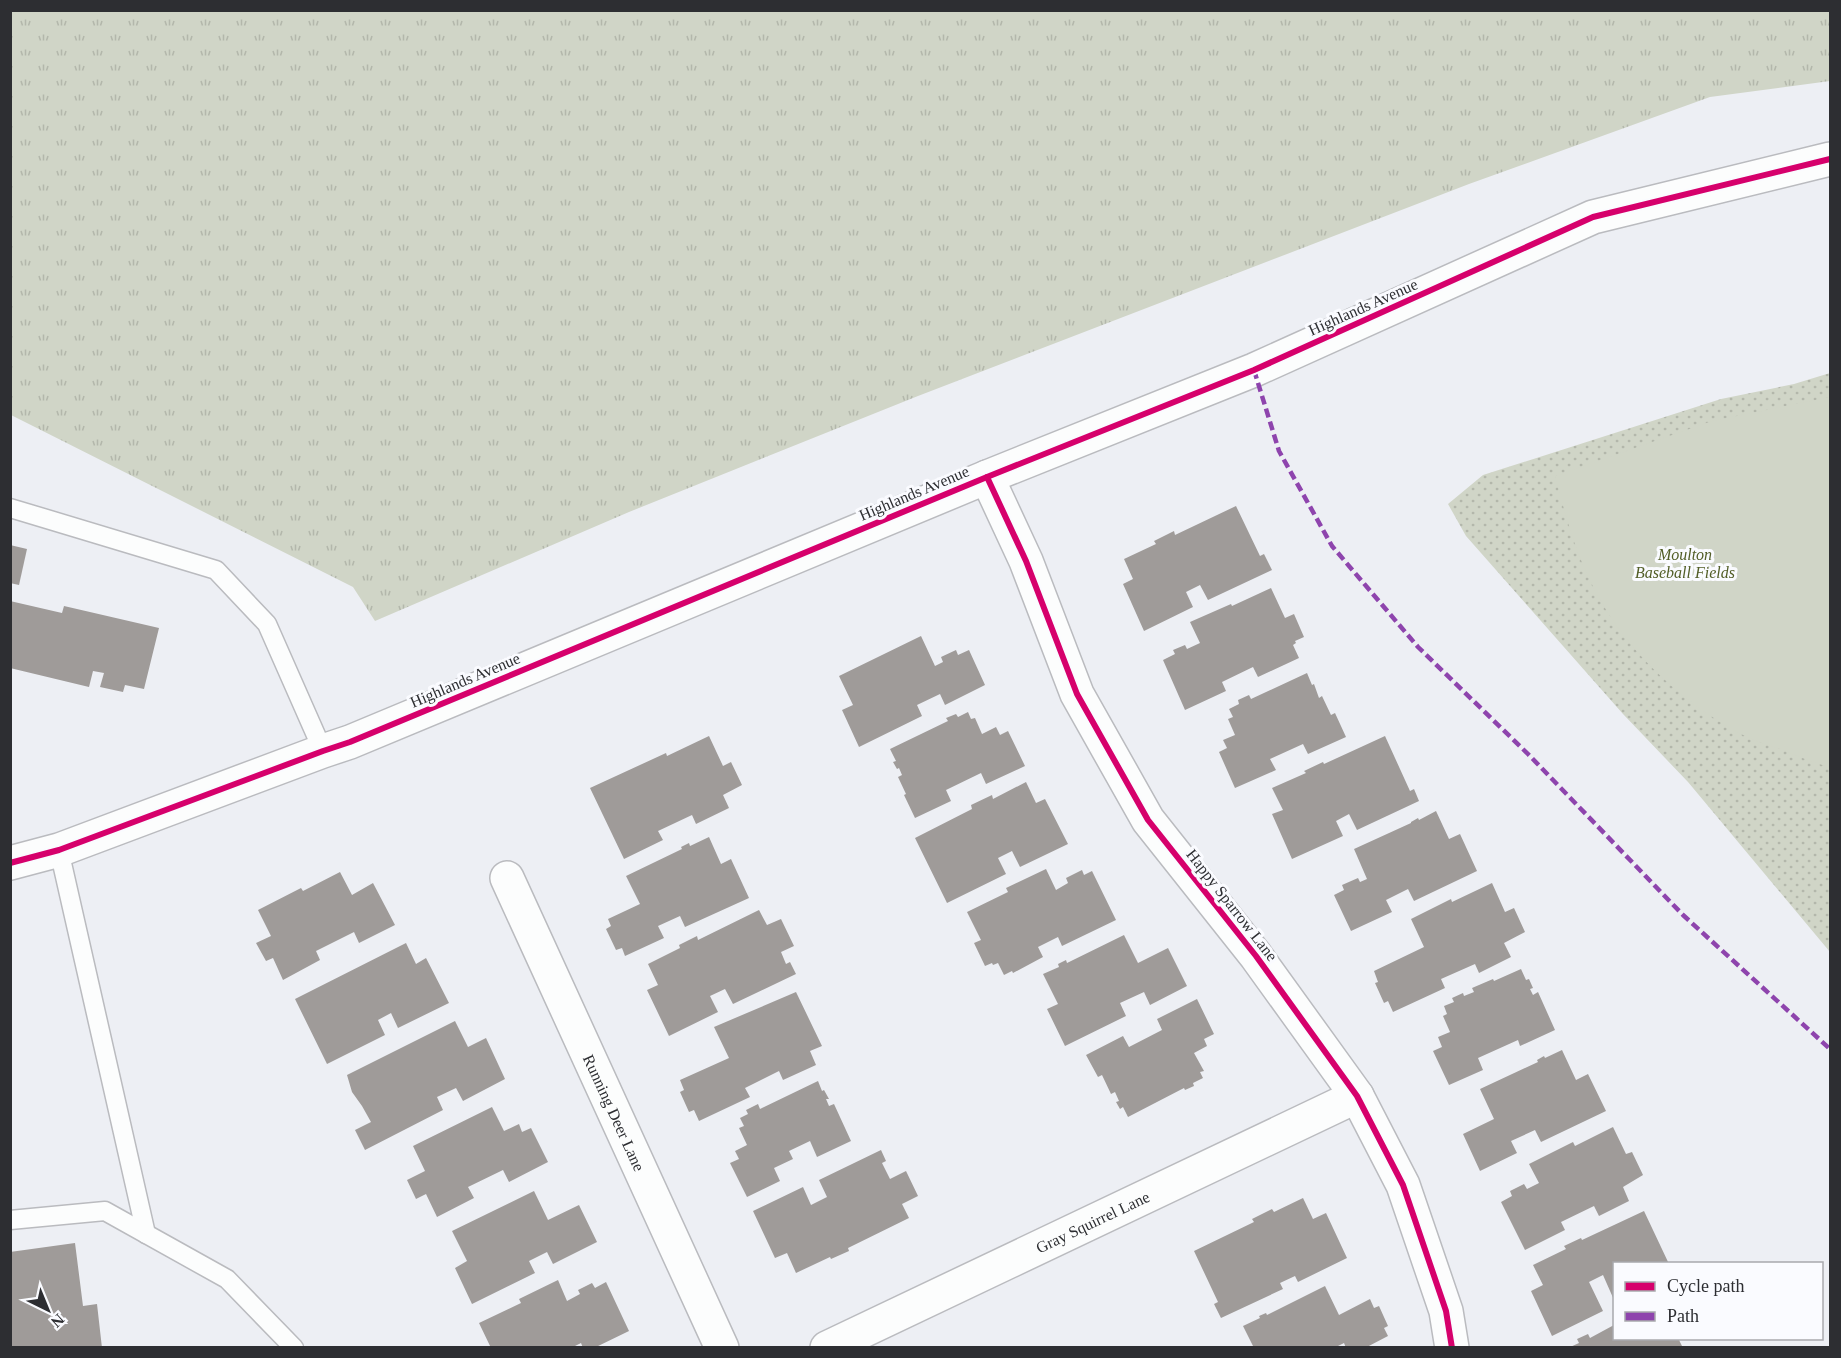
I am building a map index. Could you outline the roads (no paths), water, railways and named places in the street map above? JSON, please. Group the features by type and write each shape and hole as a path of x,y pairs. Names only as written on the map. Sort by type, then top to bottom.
{"street":[{"name":"Highlands Avenue","path":"10,863 59,850 350,742 987,477 1289,355 1593,217 1830,159"},
{"name":"Happy Sparrow Lane","path":"987,477 1026,561 1077,694 1148,820 1256,956 1357,1096 1403,1185 1446,1311 1452,1347"},
{"name":"Running Deer Lane","path":"507,878 722,1347"},
{"name":"Gray Squirrel Lane","path":"827,1347 1357,1096"}],"lane":[{"path":"10,508 216,570 267,624 323,751"},
{"path":"59,850 146,1234"},
{"path":"10,1220 105,1211 227,1279 294,1347"}],"park label":[{"name":"Moulton Baseball Fields","path":"1685,563"}]}
